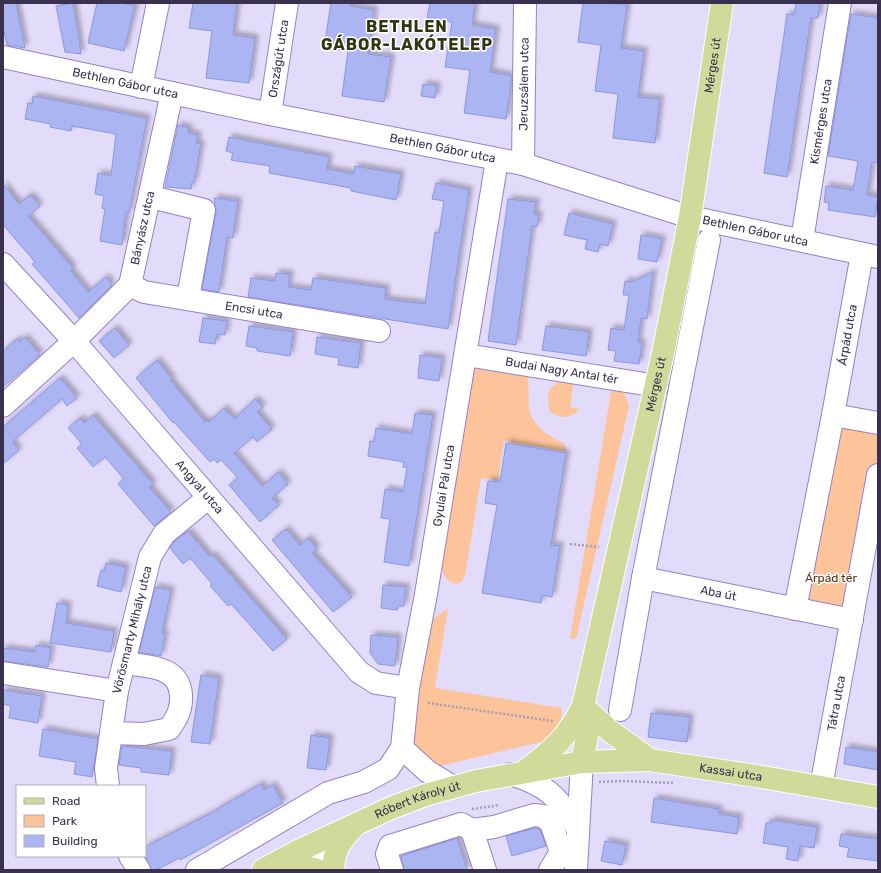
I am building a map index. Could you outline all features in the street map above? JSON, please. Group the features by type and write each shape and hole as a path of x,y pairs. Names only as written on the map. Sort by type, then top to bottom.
{"main road":[{"name":"Mérges út","path":"582,762 588,731 583,706 657,386 690,217 722,3"},
{"path":"518,773 549,754 571,728 583,706 610,731 650,760"},
{"name":"Kassai utca","path":"582,762 650,760 878,797"},
{"name":"Róbert Károly út","path":"271,866 315,843 390,808 453,786 582,762"},
{"path":"333,870 334,856 342,840 355,825"},
{"path":"271,866 317,870"}],"street":[{"path":"141,87 158,3"},
{"name":"Országút utca","path":"270,114 287,3"},
{"name":"Jeruzsálem utca","path":"523,164 525,3"},
{"name":"Kismérges utca","path":"802,240 840,3"},
{"name":"Bethlen Gábor utca","path":"3,57 270,114 523,164 690,217 802,240 870,256"},
{"name":"Bányász utca","path":"130,285 151,198 172,93"},
{"name":"Gyulai Pál utca","path":"402,748 408,688 426,594 497,160"},
{"path":"151,198 204,210 188,298"},
{"name":"Mérges út","path":"620,710 643,578 709,240"},
{"name":"Árpád utca","path":"833,415 870,256"},
{"name":"Angyal utca","path":"3,264 74,341 359,672 376,682 408,688"},
{"path":"3,406 74,341 130,285"},
{"name":"Encsi utca","path":"130,285 144,292 188,298 379,331"},
{"name":"Budai Nagy Antal tér","path":"466,355 657,386"},
{"path":"878,423 833,415 795,609 852,620 878,475"},
{"name":"Vörösmarty Mihály utca","path":"108,785 106,768 117,691 150,557 164,534 208,498"},
{"name":"Aba út","path":"643,578 795,609"},
{"name":"Tátra utca","path":"821,787 852,620"},
{"path":"111,733 144,734 170,730 178,717 181,702 181,686 174,676 161,669 124,663"},
{"path":"3,673 117,691"},
{"path":"197,870 328,793 364,782 388,769 402,748 427,771 453,786"},
{"path":"576,870 579,789 582,762"},
{"path":"518,773 550,792 562,804 578,828"},
{"path":"392,870 387,854 390,846 461,824 472,830 494,827 534,815 543,816 551,823 561,852 550,870"},
{"path":"472,830 484,870"},
{"path":"315,843 329,870"},
{"path":"131,857 139,870"}],"path":[{"path":"570,544 599,548"},
{"path":"428,703 559,722"},
{"path":"579,789 595,783 623,781 678,784"}],"green space":[{"path":"477,365 521,370 528,377 530,412 536,424 546,433 565,444 565,451 504,441 498,480 481,478 465,576 458,584 447,579 442,569 441,561 472,371"},
{"path":"574,379 570,407 580,409 573,415 566,417 558,416 550,412 548,404 549,392 555,384"},
{"path":"612,386 624,392 629,406 576,639 570,638"},
{"name":"Árpád tér","path":"836,418 878,426 878,460 850,616 800,605"},
{"path":"448,608 435,688 562,708 559,724 550,736 541,742 440,766 420,759 416,753 414,743 415,713 428,634 431,621"}],"building":[{"path":"3,3 16,3 25,48 7,45 3,27"},
{"path":"73,3 81,54 65,52 56,6"},
{"path":"97,3 122,3 135,6 124,51 88,43"},
{"path":"193,3 237,3 233,35 255,38 249,83 206,78 212,31 189,28"},
{"path":"331,3 351,3 350,6 374,10 368,54 391,57 384,102 342,96 348,51 324,48"},
{"path":"430,3 475,3 472,25 496,29 490,72 512,76 506,119 464,113 470,70 445,67 452,22 427,18"},
{"path":"583,3 627,4 621,48 644,51 638,97 660,99 655,143 613,138 618,94 595,91 601,45 578,42"},
{"path":"796,3 820,3 818,18 811,18 787,177 764,173 787,14 794,15"},
{"path":"851,14 878,18 878,163 872,162 867,195 878,197 875,217 828,210 829,203 824,202 826,186 853,190 858,161 828,156"},
{"path":"423,84 437,86 435,98 421,96"},
{"path":"33,96 147,118 129,213 126,212 122,245 100,241 105,209 102,208 104,196 95,194 98,173 111,176 116,134 72,126 71,131 50,127 51,124 25,119 28,103 32,104"},
{"path":"178,125 189,128 188,133 198,135 196,143 201,144 194,183 192,182 191,189 165,187"},
{"path":"229,137 329,157 327,169 354,174 355,166 401,174 396,200 351,191 351,188 269,173 270,166 231,160 233,153 226,151"},
{"path":"436,183 469,190 448,329 248,297 251,278 275,281 276,273 290,274 288,287 311,290 313,278 386,288 385,299 425,304 435,232 439,233 444,201 432,199"},
{"path":"3,184 19,204 30,195 40,206 28,216 73,268 70,270 88,292 106,277 112,285 79,318 32,264 35,262 3,225"},
{"path":"214,198 238,201 233,238 227,237 219,292 202,289 216,212"},
{"path":"508,199 536,202 534,214 539,215 537,227 532,226 516,345 488,341"},
{"path":"569,213 613,224 608,246 600,244 598,252 585,249 587,240 564,235"},
{"path":"641,235 662,239 657,262 638,259"},
{"path":"653,272 647,319 641,318 638,342 642,343 639,364 614,361 616,351 608,350 611,328 624,330 629,295 623,295 625,281 632,282"},
{"path":"203,318 227,321 225,335 217,334 215,344 199,342"},
{"path":"249,326 293,332 290,356 257,351 257,348 246,346"},
{"path":"546,326 589,332 586,356 542,350"},
{"path":"115,328 129,345 114,358 99,341"},
{"path":"25,337 40,355 3,387 3,351 17,339 19,342"},
{"path":"317,337 361,343 358,368 338,365 339,358 315,354"},
{"path":"420,355 442,358 439,381 418,378"},
{"path":"157,360 172,379 170,380 205,422 207,420 209,422 224,408 234,419 255,399 263,407 257,412 272,429 257,442 253,437 234,453 262,486 278,472 288,484 272,498 279,505 260,522 229,485 238,478 221,460 217,463 214,459 210,462 174,422 173,423 136,378"},
{"path":"60,378 77,398 67,406 62,399 12,442 19,450 3,464 3,427"},
{"path":"415,413 433,415 409,566 384,562 390,519 381,518 385,489 403,492 407,468 403,467 404,462 368,456 370,441 374,442 376,428 412,434"},
{"path":"93,415 153,484 149,487 171,512 154,526 118,484 124,479 105,457 93,467 77,448 82,444 68,428 80,418 84,423"},
{"path":"506,443 566,453 551,545 560,546 552,597 542,595 541,603 482,593 497,505 485,503 488,481 500,482"},
{"path":"286,529 300,545 308,538 317,549 312,553 352,597 333,612 272,540"},
{"path":"188,531 210,557 213,555 287,639 273,651 231,604 228,606 210,586 212,584 190,558 183,564 170,548 174,542"},
{"path":"106,563 126,567 121,592 97,586 101,570 104,571"},
{"path":"383,585 406,587 404,606 398,606 397,610 381,608"},
{"path":"155,587 171,590 162,633 165,634 161,656 139,652"},
{"path":"57,603 68,605 66,623 114,631 111,652 50,643"},
{"path":"371,635 398,637 395,666 378,664 370,653"},
{"path":"36,645 51,648 48,667 3,661 3,648 35,652"},
{"path":"201,675 219,678 210,744 191,742"},
{"path":"3,690 42,696 38,723 9,718 11,706 3,704"},
{"path":"651,713 690,717 687,742 648,737"},
{"path":"43,729 98,739 92,777 74,774 76,762 39,756"},
{"path":"311,735 330,738 326,770 307,768"},
{"path":"122,746 172,751 169,775 141,772 141,768 119,765"},
{"path":"846,747 878,752 878,770 844,764"},
{"path":"261,784 264,790 273,785 283,803 180,860 179,858 156,870 151,870 145,857 146,846"},
{"path":"654,798 719,809 718,814 739,817 737,834 651,822"},
{"path":"772,820 817,827 814,848 800,846 798,861 786,859 788,847 763,843 766,823 771,823"},
{"path":"535,828 540,830 546,846 512,856 506,836"},
{"path":"841,834 878,839 878,861 847,857 849,848 839,846"},
{"path":"457,838 467,870 404,870 401,856"},
{"path":"605,841 626,845 622,865 601,861"}],"district":[{"name":"BETHLEN GÁBOR-LAKÓTELEP","path":"407,35"}]}
